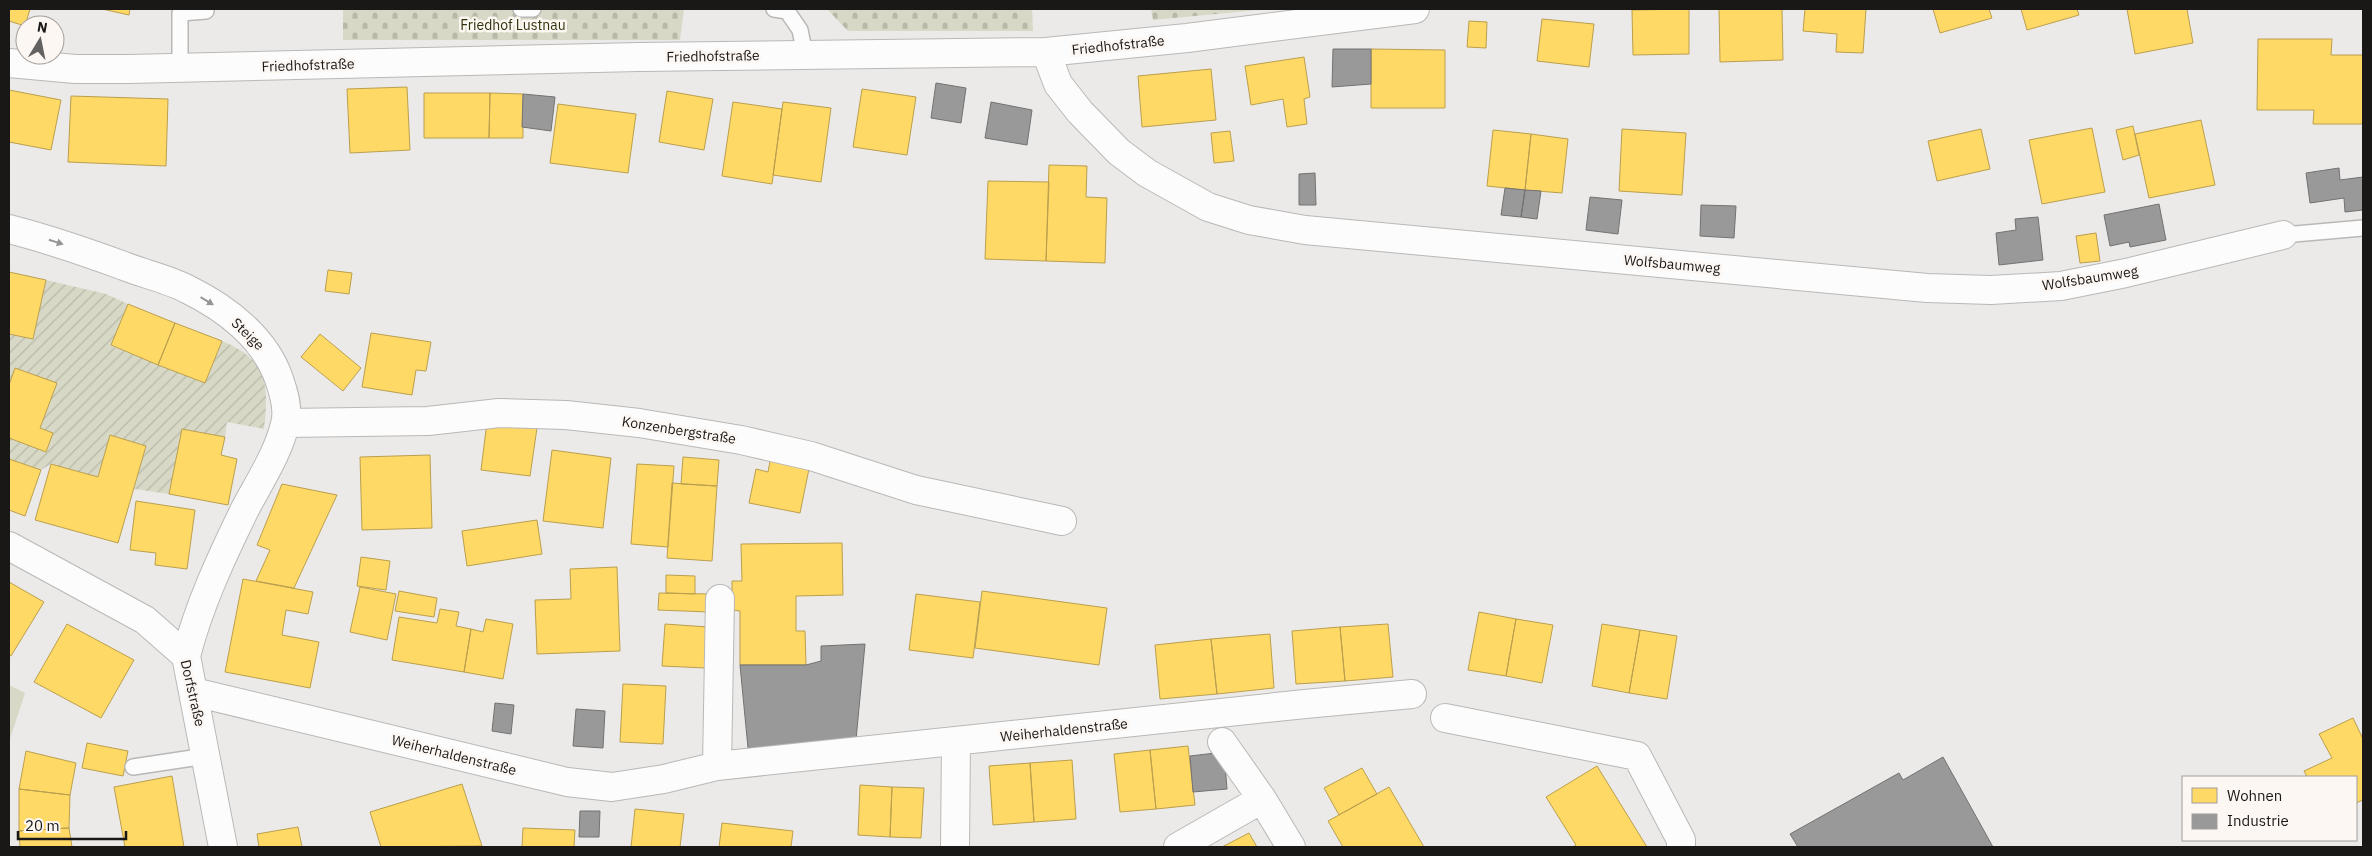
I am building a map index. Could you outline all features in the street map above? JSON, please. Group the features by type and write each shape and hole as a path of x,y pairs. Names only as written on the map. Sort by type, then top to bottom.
{"street":[{"name":"Friedhofstraße","path":"9,62 75,69 180,69 639,57 1046,52 1187,38 1416,9"},
{"name":"Wolfsbaumweg","path":"1046,52 1058,84 1080,112 1119,152 1148,173 1208,207 1249,220 1305,230 1927,288 1991,290 2061,286 2096,280 2284,235"},
{"name":"Steige","path":"9,229 53,240 187,289 223,311 253,336 266,351 282,387 286,404 286,423 272,458 244,510 199,611 186,656"},
{"name":"Konzenbergstraße","path":"286,423 428,421 499,413 566,415 639,423 750,442 811,456 916,490 1062,520"},
{"name":"Dorfstraße","path":"9,546 145,620 186,656 223,847"},
{"path":"717,766 720,598"},
{"name":"Weiherhaldenstraße","path":"194,692 567,782 612,787 664,779 717,766 1412,694"},
{"path":"1445,718 1638,756 1681,840 1681,847"},
{"path":"956,742 956,847"},
{"path":"1222,742 1262,799 1290,847"},
{"path":"1178,847 1262,799"}],"lane":[{"path":"521,9 533,9"},
{"path":"774,9 787,11 800,30 804,55"},
{"path":"180,69 180,13 206,11"},
{"name":"Wolfsbaumweg","path":"2284,235 2363,228"},
{"path":"134,766 206,756"}],"green space":[{"name":"Friedhof Lustnau","path":"343,9 684,9 680,40 343,40"},
{"path":"827,9 1032,9 1033,31 848,31"},
{"path":"1151,9 1269,9 1153,20"},
{"path":"46,280 106,294 128,304 111,346 205,383 222,341 249,356 257,365 265,386 266,413 264,429 227,422 225,437 182,429 169,494 134,489 146,446 110,435 98,477 51,464 41,470 9,459 9,334 33,339"},
{"path":"9,685 25,693 9,742"}],"building: Wohnen":[{"path":"9,9 30,9 28,15 15,15 15,23 9,21"},
{"path":"102,9 130,9 129,15"},
{"path":"1689,9 1689,54 1633,55 1632,10"},
{"path":"1719,9 1782,9 1783,60 1720,62"},
{"path":"1805,9 1866,9 1863,53 1836,52 1837,34 1803,31"},
{"path":"1933,9 1989,9 1992,18 1940,33"},
{"path":"2021,9 2077,9 2079,15 2027,30"},
{"path":"2127,9 2187,9 2193,43 2135,54"},
{"path":"1542,19 1594,24 1589,67 1537,61"},
{"path":"1469,21 1487,22 1486,48 1467,47"},
{"path":"2258,39 2332,39 2331,55 2363,55 2363,124 2313,124 2314,110 2257,110"},
{"path":"1371,49 1445,50 1445,108 1371,108"},
{"path":"1304,57 1310,97 1304,99 1307,124 1287,127 1283,99 1251,105 1245,66"},
{"path":"1211,69 1216,120 1142,127 1138,76"},
{"path":"407,87 410,150 350,153 347,89"},
{"path":"862,89 916,97 907,155 853,147"},
{"path":"9,90 61,100 51,150 9,142"},
{"path":"667,91 713,99 704,150 659,142"},
{"path":"424,93 490,93 489,138 424,138"},
{"path":"490,93 523,94 523,138 489,138"},
{"path":"71,96 168,99 166,166 68,162"},
{"path":"733,102 782,109 772,184 722,176"},
{"path":"783,102 831,108 821,182 773,175"},
{"path":"558,104 636,114 628,173 550,163"},
{"path":"2201,120 2215,185 2149,198 2135,134"},
{"path":"2133,126 2139,155 2123,160 2116,130"},
{"path":"2092,128 2105,192 2042,204 2029,140"},
{"path":"1622,129 1686,133 1682,195 1619,191"},
{"path":"1981,129 1990,169 1937,181 1928,141"},
{"path":"1493,130 1531,134 1525,190 1487,186"},
{"path":"1230,131 1234,161 1214,163 1211,133"},
{"path":"1531,134 1568,139 1562,193 1525,190"},
{"path":"1049,165 1087,166 1086,197 1107,198 1105,263 1046,261"},
{"path":"988,181 1049,182 1046,261 985,259"},
{"path":"2096,233 2100,261 2080,263 2076,236"},
{"path":"328,270 352,273 349,294 325,291"},
{"path":"9,272 46,280 33,339 9,334"},
{"path":"128,304 175,323 158,365 111,345"},
{"path":"175,323 222,341 205,383 158,365"},
{"path":"371,333 431,342 426,371 416,370 412,395 362,387"},
{"path":"320,334 361,368 343,391 301,357"},
{"path":"15,368 57,383 40,428 53,433 46,452 9,438 9,385"},
{"path":"487,422 537,428 530,476 481,470"},
{"path":"182,429 225,437 221,455 237,459 228,505 169,494"},
{"path":"110,435 146,446 118,543 35,520 51,464 98,477"},
{"path":"552,450 611,458 603,528 543,521"},
{"path":"430,455 432,528 362,530 360,457"},
{"path":"771,456 810,464 800,513 749,503 756,469 768,472"},
{"path":"683,457 719,460 717,486 681,484"},
{"path":"9,459 41,470 25,516 9,510"},
{"path":"637,464 674,466 668,547 631,544"},
{"path":"672,483 717,486 712,561 667,558"},
{"path":"282,484 337,495 294,588 256,581 270,550 257,545"},
{"path":"136,501 195,510 187,569 155,565 156,553 130,550"},
{"path":"537,520 542,554 467,566 462,531"},
{"path":"842,543 843,595 796,596 796,631 805,631 806,665 740,665 740,611 732,610 732,581 742,581 741,544"},
{"path":"361,557 390,561 386,590 357,586"},
{"path":"617,567 620,651 537,654 535,600 571,599 570,569"},
{"path":"666,575 695,576 695,594 666,593"},
{"path":"243,579 313,592 308,614 286,610 282,635 319,642 310,688 225,672"},
{"path":"9,582 44,602 11,656 9,655"},
{"path":"360,587 396,594 387,640 350,632"},
{"path":"399,591 437,598 434,617 395,611"},
{"path":"982,591 1107,608 1099,665 975,648"},
{"path":"659,593 709,594 709,612 658,610"},
{"path":"916,594 980,602 973,658 909,650"},
{"path":"440,609 459,612 456,626 471,629 464,672 392,660 399,617 437,623"},
{"path":"1479,612 1516,619 1506,676 1468,670"},
{"path":"486,619 513,624 503,679 464,672 471,629 483,632"},
{"path":"1516,619 1553,625 1542,683 1506,676"},
{"path":"67,624 134,660 101,718 34,682"},
{"path":"665,624 708,627 706,668 662,666"},
{"path":"1388,624 1393,677 1345,681 1340,627"},
{"path":"1602,624 1640,630 1629,693 1592,686"},
{"path":"1340,627 1345,681 1296,684 1292,631"},
{"path":"1640,630 1677,636 1667,699 1629,693"},
{"path":"1270,634 1274,688 1217,694 1211,639"},
{"path":"1211,639 1217,694 1160,699 1155,645"},
{"path":"623,684 666,686 663,744 620,742"},
{"path":"2353,718 2363,739 2363,800 2357,803 2357,776 2306,776 2304,771 2332,758 2319,734"},
{"path":"87,743 128,751 123,776 82,768"},
{"path":"1188,746 1195,805 1156,809 1150,750"},
{"path":"1150,750 1156,809 1120,812 1114,754"},
{"path":"26,751 76,763 70,795 19,789"},
{"path":"1072,760 1076,819 1034,822 1030,763"},
{"path":"1030,763 1034,822 993,825 989,766"},
{"path":"1597,766 1647,847 1573,847 1576,845 1546,797"},
{"path":"1362,768 1377,794 1339,815 1324,788"},
{"path":"172,776 184,847 125,847 114,787"},
{"path":"462,784 482,846 381,847 370,812"},
{"path":"860,785 892,787 890,837 858,835"},
{"path":"892,787 924,788 921,838 890,837"},
{"path":"1389,787 1424,847 1343,847 1328,821"},
{"path":"19,789 70,795 69,828 19,831"},
{"path":"635,809 684,814 680,847 631,847"},
{"path":"722,823 793,831 791,847 719,847"},
{"path":"298,827 302,847 259,847 257,834"},
{"path":"69,828 72,847 20,847 19,831"},
{"path":"523,828 575,830 574,847 522,847"},
{"path":"1249,833 1257,847 1222,847"}],"building: Industrie":[{"path":"1333,49 1371,49 1371,84 1332,87"},
{"path":"936,83 966,88 961,123 931,118"},
{"path":"523,94 555,97 551,131 522,127"},
{"path":"991,102 1032,110 1027,145 985,138"},
{"path":"2339,168 2340,180 2363,177 2363,210 2345,212 2344,198 2310,203 2306,173"},
{"path":"1315,173 1316,205 1299,205 1299,174"},
{"path":"1505,188 1525,190 1521,217 1501,215"},
{"path":"1525,190 1541,191 1537,219 1521,217"},
{"path":"1590,197 1622,200 1618,234 1586,230"},
{"path":"2159,204 2166,240 2130,247 2129,242 2110,246 2104,215"},
{"path":"1701,205 1736,206 1734,238 1700,236"},
{"path":"2038,217 2043,260 1999,265 1996,233 2016,230 2015,219"},
{"path":"865,644 856,740 748,748 740,665 806,665 821,661 821,646"},
{"path":"495,703 514,705 511,734 492,731"},
{"path":"576,709 605,711 603,748 573,746"},
{"path":"1224,752 1227,789 1193,792 1190,756"},
{"path":"1943,757 1993,847 1798,847 1790,834 1899,773 1903,780"},
{"path":"580,811 600,811 599,837 579,837"}]}
